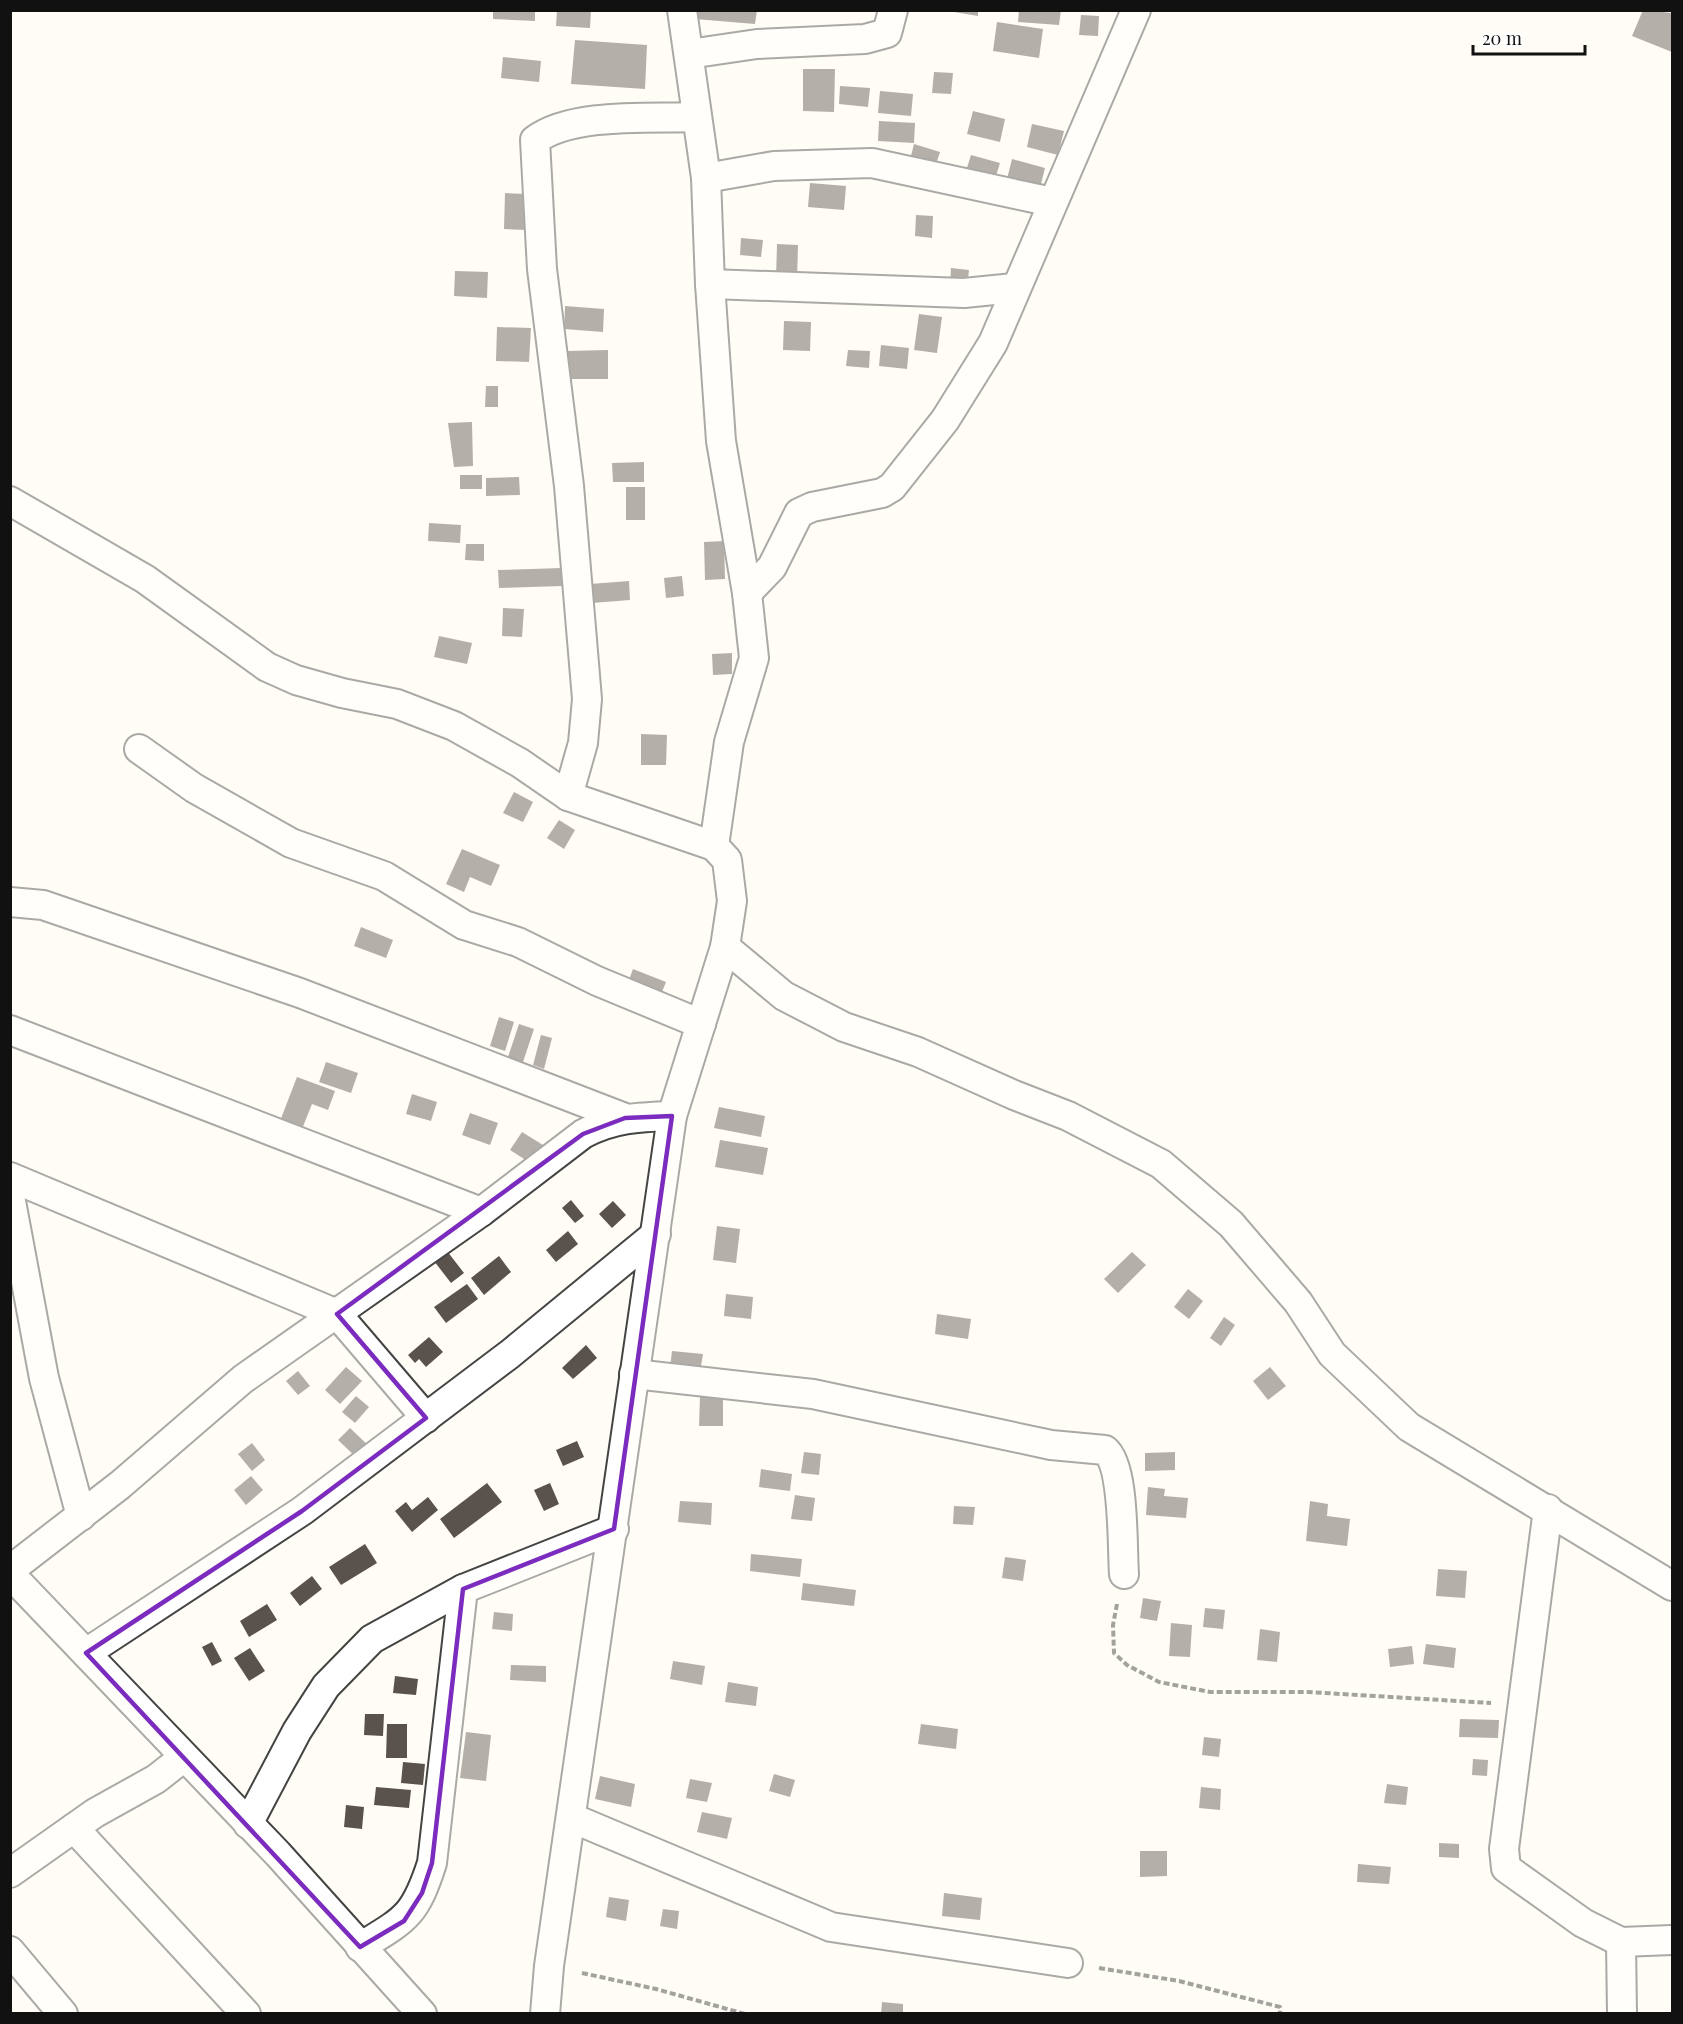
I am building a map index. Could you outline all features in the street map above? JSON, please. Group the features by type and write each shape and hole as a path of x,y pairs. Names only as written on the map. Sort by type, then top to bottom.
{"street":[{"path":"682,10 706,178 710,284 722,441 747,592 754,658 729,742 714,846"},
{"path":"689,54 757,44 865,39 886,33 893,10"},
{"path":"747,592 772,567 799,513 812,507 882,493 892,487 945,420 993,343 1014,288 1136,10"},
{"path":"568,796 583,743 587,699 568,486 542,269 535,140 549,130 588,122 697,117"},
{"path":"706,178 774,166 872,163 1052,202"},
{"path":"710,284 964,293 1014,288"},
{"path":"10,501 145,579 267,667 296,680 342,693 397,704 453,726 520,763 568,796 714,846 728,860 732,901 725,947 672,1116 549,1966 545,2013"},
{"path":"139,749 194,788 291,843 384,876 464,925 518,942 597,981 701,1024"},
{"path":"10,902 43,905 300,993 625,1118"},
{"path":"725,947 784,996 844,1027 918,1052 1068,1116 1161,1164 1231,1224 1298,1302 1332,1354 1409,1427 1672,1586"},
{"path":"10,1030 481,1212"},
{"path":"422,2013 248,1824 10,1572 120,1485 243,1379 481,1212 583,1134 599,1125 625,1118 672,1116"},
{"path":"10,1177 337,1314 426,1418"},
{"path":"10,1196 16,1264 81,1516"},
{"path":"86,1653 302,1511 510,1354 656,1234"},
{"path":"634,1374 813,1394 1051,1444 1105,1450 1112,1455 1115,1469 1121,1510 1124,1574"},
{"path":"1548,1509 1522,1706 1512,1803 1504,1850 1506,1868 1583,1923 1621,1942 1672,1940"},
{"path":"248,1824 297,1731 326,1686 372,1639 464,1589 614,1529"},
{"path":"360,1947 404,1921 422,1893 432,1863 464,1589"},
{"path":"10,1873 74,1828 156,1779 184,1757"},
{"path":"572,1818 831,1927 1068,1964"},
{"path":"74,1828 246,2013"},
{"path":"1621,1942 1622,2013"},
{"path":"10,1951 63,2013"}],"path":[{"path":"1124,1574 1113,1624 1114,1653 1127,1665 1159,1682 1210,1692 1308,1692 1522,1706"},
{"path":"1068,1964 1179,1981 1280,2007 1280,2013"},
{"path":"549,1966 656,1989 745,2013"}],"highlighted area":[{"path":"672,1116 614,1529 463,1589 432,1863 422,1893 404,1921 360,1947 86,1653 302,1511 426,1418 337,1314 583,1134 625,1118"}],"building":[{"path":"493,10 535,10 535,21 493,19"},
{"path":"557,10 591,10 590,28 556,26"},
{"path":"696,10 757,10 755,24 695,19"},
{"path":"942,10 978,10 978,16"},
{"path":"1019,10 1061,10 1059,25 1018,22"},
{"path":"1643,10 1672,13 1672,52 1632,36"},
{"path":"1081,15 1099,16 1098,36 1079,35"},
{"path":"997,22 1043,29 1039,58 993,51"},
{"path":"575,40 647,45 645,89 571,84"},
{"path":"503,57 541,61 539,82 501,78"},
{"path":"803,69 835,69 834,112 803,111"},
{"path":"934,72 953,73 951,94 932,93"},
{"path":"840,86 870,88 868,107 839,104"},
{"path":"880,91 913,94 911,116 878,113"},
{"path":"973,111 1005,119 1000,142 967,134"},
{"path":"879,121 915,123 914,143 878,141"},
{"path":"1032,124 1064,131 1058,155 1027,147"},
{"path":"914,144 940,152 934,170 909,164"},
{"path":"971,155 1000,163 994,182 965,174"},
{"path":"1012,159 1045,168 1040,188 1007,179"},
{"path":"810,183 846,186 844,210 808,207"},
{"path":"505,193 527,194 526,230 504,229"},
{"path":"916,215 933,216 932,238 915,236"},
{"path":"741,238 763,240 761,257 740,255"},
{"path":"777,244 798,245 797,280 776,279"},
{"path":"951,268 969,270 967,288 950,287"},
{"path":"455,271 488,272 487,298 454,296"},
{"path":"565,306 604,309 603,332 564,329"},
{"path":"919,314 942,317 937,353 914,350"},
{"path":"784,321 811,322 810,351 783,350"},
{"path":"497,327 531,328 529,362 496,361"},
{"path":"881,345 909,348 907,369 879,366"},
{"path":"608,350 608,379 567,379 567,351"},
{"path":"848,350 870,351 869,368 846,366"},
{"path":"486,386 498,386 498,407 485,407"},
{"path":"472,422 473,466 454,467 448,423"},
{"path":"644,462 644,482 613,482 612,463"},
{"path":"460,475 482,475 482,489 460,489"},
{"path":"519,477 520,495 486,496 486,478"},
{"path":"626,487 645,487 645,520 626,520"},
{"path":"429,523 461,525 460,543 428,541"},
{"path":"724,541 725,579 705,580 704,542"},
{"path":"466,544 484,544 484,561 465,560"},
{"path":"562,568 562,586 499,588 498,570"},
{"path":"682,576 684,596 666,598 664,578"},
{"path":"629,581 630,600 592,603 590,584"},
{"path":"503,608 524,609 522,637 502,636"},
{"path":"439,636 472,643 467,664 434,657"},
{"path":"732,653 732,674 713,675 712,654"},
{"path":"641,734 667,735 666,765 641,765"},
{"path":"514,792 533,802 523,822 503,813"},
{"path":"559,820 575,830 564,849 547,838"},
{"path":"462,849 500,865 491,886 470,877 464,892 446,884"},
{"path":"361,927 393,940 386,958 354,946"},
{"path":"633,969 666,982 660,997 627,985"},
{"path":"499,1017 514,1022 505,1051 490,1046"},
{"path":"519,1024 534,1029 523,1062 508,1057"},
{"path":"541,1035 552,1038 544,1069 533,1065"},
{"path":"326,1062 358,1073 351,1093 319,1082"},
{"path":"297,1077 335,1091 328,1110 312,1104 302,1129 280,1121"},
{"path":"412,1094 437,1102 431,1121 406,1114"},
{"path":"719,1107 765,1116 761,1137 714,1128"},
{"path":"470,1113 498,1123 490,1145 462,1135"},
{"path":"522,1132 543,1145 532,1164 510,1150"},
{"path":"720,1140 768,1148 763,1175 715,1167"},
{"path":"571,1200 584,1216 575,1223 562,1208"},
{"path":"613,1201 626,1215 612,1228 599,1214"},
{"path":"717,1226 740,1229 736,1263 713,1260"},
{"path":"568,1231 578,1244 556,1262 546,1250"},
{"path":"447,1251 464,1273 451,1283 434,1261"},
{"path":"1132,1252 1146,1265 1118,1293 1104,1279"},
{"path":"499,1256 511,1272 484,1295 471,1278"},
{"path":"467,1284 478,1299 446,1323 434,1307"},
{"path":"1188,1289 1203,1301 1189,1319 1174,1307"},
{"path":"726,1294 753,1297 751,1319 724,1316"},
{"path":"937,1314 971,1319 968,1339 935,1334"},
{"path":"1224,1317 1235,1325 1221,1346 1210,1338"},
{"path":"429,1337 443,1352 426,1367 419,1359 415,1363 408,1355"},
{"path":"586,1345 597,1358 573,1379 562,1368"},
{"path":"672,1351 703,1354 700,1372 670,1368"},
{"path":"346,1367 362,1381 340,1404 325,1390"},
{"path":"1270,1367 1286,1386 1268,1400 1253,1381"},
{"path":"298,1371 310,1386 298,1395 286,1381"},
{"path":"356,1396 369,1407 355,1423 342,1412"},
{"path":"700,1396 723,1397 723,1426 699,1426"},
{"path":"350,1428 371,1448 359,1460 338,1440"},
{"path":"577,1441 584,1457 563,1466 556,1450"},
{"path":"252,1443 265,1460 252,1471 238,1454"},
{"path":"804,1452 821,1454 819,1475 801,1473"},
{"path":"1175,1452 1175,1470 1145,1471 1145,1453"},
{"path":"761,1469 792,1474 790,1491 759,1487"},
{"path":"251,1476 263,1490 246,1505 234,1490"},
{"path":"487,1483 502,1502 454,1538 440,1519"},
{"path":"550,1483 559,1504 544,1511 534,1490"},
{"path":"1148,1487 1165,1489 1164,1496 1188,1498 1186,1518 1146,1515"},
{"path":"795,1495 815,1498 812,1521 791,1519"},
{"path":"428,1497 438,1510 412,1532 395,1511 406,1502 412,1510"},
{"path":"680,1501 712,1503 711,1525 678,1522"},
{"path":"1310,1501 1328,1504 1327,1516 1350,1519 1347,1546 1306,1541"},
{"path":"954,1506 975,1507 973,1525 953,1524"},
{"path":"365,1544 377,1563 341,1585 329,1567"},
{"path":"751,1554 802,1559 800,1577 750,1571"},
{"path":"1005,1557 1026,1560 1023,1581 1002,1578"},
{"path":"1438,1569 1467,1571 1465,1598 1436,1596"},
{"path":"312,1576 322,1589 300,1606 290,1593"},
{"path":"803,1583 856,1590 854,1606 801,1600"},
{"path":"1143,1598 1161,1601 1157,1621 1140,1618"},
{"path":"267,1604 277,1620 249,1637 240,1621"},
{"path":"1205,1608 1225,1610 1223,1629 1203,1627"},
{"path":"494,1612 513,1614 512,1631 492,1629"},
{"path":"1171,1623 1192,1625 1190,1657 1169,1656"},
{"path":"1260,1629 1280,1632 1277,1662 1257,1660"},
{"path":"212,1642 222,1661 212,1666 202,1647"},
{"path":"1426,1644 1456,1648 1454,1668 1423,1664"},
{"path":"1412,1646 1414,1664 1390,1667 1388,1649"},
{"path":"250,1648 265,1671 249,1681 234,1658"},
{"path":"673,1661 705,1666 702,1685 670,1679"},
{"path":"511,1665 546,1666 546,1682 510,1680"},
{"path":"395,1676 418,1679 416,1695 393,1693"},
{"path":"728,1682 758,1687 756,1706 725,1702"},
{"path":"365,1714 384,1714 383,1736 364,1735"},
{"path":"1460,1719 1499,1720 1498,1738 1459,1737"},
{"path":"387,1724 407,1724 407,1758 386,1758"},
{"path":"921,1724 958,1729 956,1749 918,1744"},
{"path":"466,1732 491,1735 486,1781 460,1778"},
{"path":"1204,1737 1221,1739 1219,1757 1202,1755"},
{"path":"1473,1759 1488,1760 1487,1776 1472,1775"},
{"path":"403,1762 425,1764 423,1785 401,1783"},
{"path":"774,1774 795,1780 790,1797 769,1791"},
{"path":"600,1776 635,1784 631,1807 595,1799"},
{"path":"690,1779 712,1783 707,1802 686,1798"},
{"path":"1387,1784 1408,1787 1406,1805 1384,1803"},
{"path":"376,1787 411,1790 409,1808 374,1805"},
{"path":"1201,1787 1221,1789 1220,1810 1199,1808"},
{"path":"346,1805 364,1807 362,1829 344,1827"},
{"path":"702,1812 732,1818 727,1839 697,1832"},
{"path":"1439,1843 1459,1844 1459,1858 1439,1857"},
{"path":"1140,1851 1167,1851 1167,1876 1140,1877"},
{"path":"1358,1864 1391,1867 1389,1884 1357,1882"},
{"path":"944,1893 982,1898 980,1920 942,1916"},
{"path":"609,1897 629,1900 626,1921 606,1917"},
{"path":"663,1909 679,1911 677,1929 660,1926"},
{"path":"882,2002 903,2004 903,2014 881,2014"}]}
